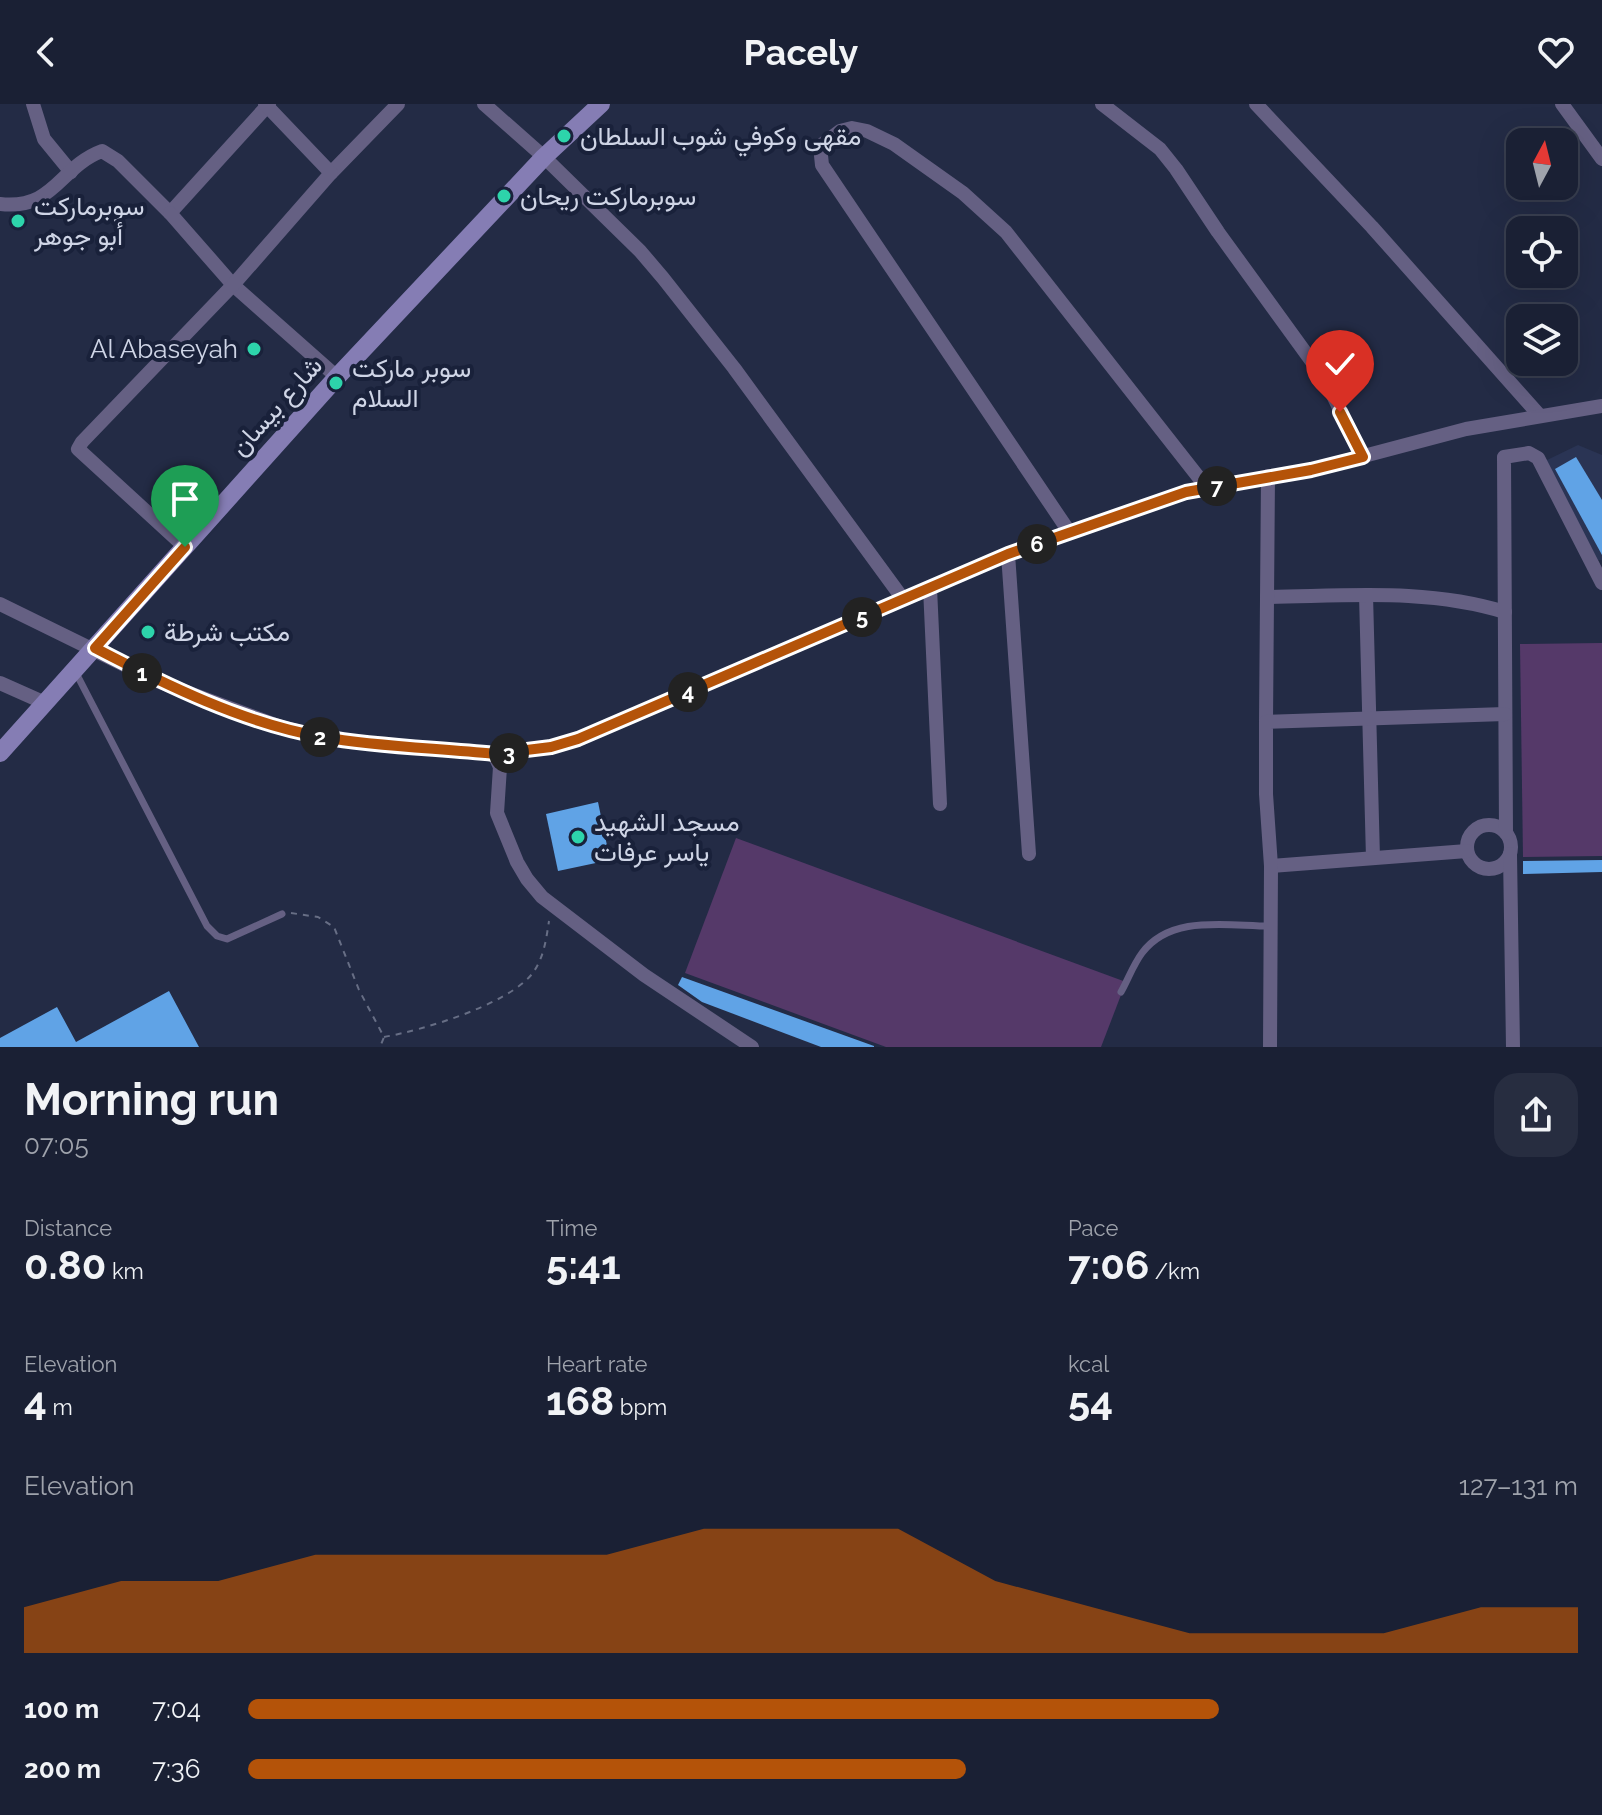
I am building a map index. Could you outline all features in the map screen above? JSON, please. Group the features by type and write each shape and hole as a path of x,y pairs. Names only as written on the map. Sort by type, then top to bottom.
{"street":[{"path":"33,104 44,139 71,172"},
{"path":"185,547 78,449 398,104"},
{"path":"484,104 544,157 640,251 663,278 734,368 903,599"},
{"name":"شارع بيسان","path":"0,753 337,377 544,157 601,104"},
{"path":"1102,104 1160,149 1176,169 1326,381 1363,457"},
{"path":"1256,104 1372,227 1540,416"},
{"path":"1562,104 1602,159"},
{"path":"170,213 267,105 331,173"},
{"path":"1070,533 822,165 820,146 828,137 852,128 878,136 928,167 974,202 1006,232 1207,488"},
{"path":"0,204 32,203 102,151 118,161 170,213 233,285 337,377"},
{"path":"0,604 157,681 298,732 355,742 494,754 551,747 578,739 1008,554 1186,492 1311,470 1466,429 1602,406"},
{"path":"1506,833 1504,457 1529,453 1538,458 1602,583"},
{"path":"1268,476 1266,794 1271,866 1270,1047"},
{"path":"1008,554 1029,854"},
{"path":"930,588 940,804"},
{"path":"1267,597 1366,595 1450,598 1505,612"},
{"path":"1366,595 1373,858"},
{"path":"0,683 45,703"},
{"path":"1266,722 1505,714"},
{"path":"494,754 500,767 497,813 527,879 551,904 644,975 752,1047"},
{"path":"1510,854 1501,865 1487,869 1474,863 1467,851 1469,836 1479,827 1494,825 1510,839 1513,1047"},
{"path":"1271,866 1467,851"}],"lane":[{"path":"74,669 207,926 217,936 227,939 282,914"},
{"path":"1121,992 1140,955 1166,931 1189,926 1270,926"}],"path":[{"path":"384,1037 450,1019 522,984 538,964 545,946 551,904"},
{"path":"282,914 318,917 334,927 359,990 384,1037 380,1047"}],"shaded area":[{"path":"1578,445 1602,455 1602,560 1598,560 1545,461"},
{"path":"1602,643 1602,856 1523,857 1520,644"},
{"path":"736,838 1126,982 1101,1047 886,1047 685,973"}],"building":[{"path":"1576,457 1602,500 1602,555 1555,469"},
{"name":"مسجد الشهيد ياسر عرفات","path":"598,802 610,860 558,871 546,814"},
{"path":"1602,860 1602,872 1523,874 1523,861"},
{"path":"682,977 874,1047 821,1047 702,1002 678,985"},
{"path":"169,991 199,1047 0,1047 0,1038 57,1007 76,1042"}],"place":[{"name":"مقهى وكوفي شوب السلطان","path":"564,136"},
{"name":"سوبرماركت ريحان","path":"504,196"},
{"name":"سوبرماركت أبو جوهر","path":"18,221"},
{"name":"Al Abaseyah","path":"254,349"},
{"name":"سوبر ماركت السلام","path":"336,383"},
{"name":"مكتب شرطة","path":"148,632"},
{"name":"مسجد الشهيد ياسر عرفات","path":"578,837"}],"route":[{"path":"185,547 95,648 157,681 298,732 355,742 512,753 578,739 1008,554 1186,492 1311,470 1363,457 1340,412"}]}
